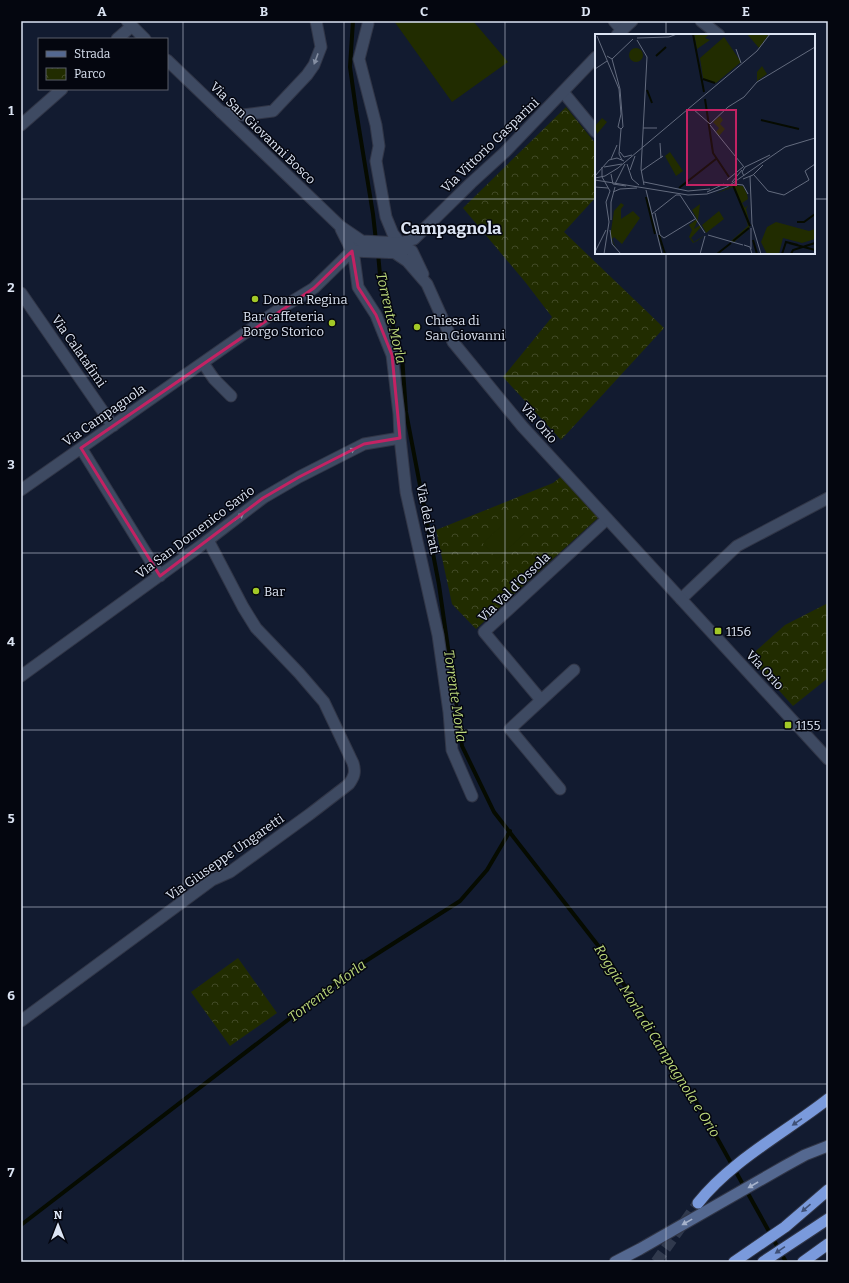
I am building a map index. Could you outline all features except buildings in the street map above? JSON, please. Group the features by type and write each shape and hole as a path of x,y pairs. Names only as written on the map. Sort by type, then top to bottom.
{"highway":[{"path":"698,1203 708,1190 720,1179 765,1144 804,1118 828,1099"},
{"path":"734,1262 785,1227 828,1190"},
{"path":"764,1262 828,1219"},
{"path":"806,1260 828,1244"}],"main road":[{"path":"615,1262 722,1203 785,1166 828,1146"}],"street":[{"path":"221,112 242,115 273,111 308,75 314,65 321,46 316,21"},
{"path":"614,21 620,32 632,21"},
{"path":"700,21 718,34"},
{"path":"118,38 129,24 144,38"},
{"path":"368,24 359,59 376,125 379,146 376,161 386,217 393,234 400,243 412,251 427,284"},
{"name":"Via Vittorio Gasparini","path":"400,243 414,239 505,152 595,58"},
{"name":"Via San Giovanni Bosco","path":"168,61 340,226 364,244"},
{"path":"21,125 61,90"},
{"path":"563,92 595,131"},
{"name":"Via Vittorio Gasparini","path":"412,251 435,218"},
{"name":"Via San Giovanni Bosco","path":"340,226 352,250"},
{"path":"389,249 400,243"},
{"path":"364,244 405,253 412,251"},
{"name":"Via Campagnola","path":"21,490 278,310 314,288 352,250 364,244"},
{"name":"Via Orio","path":"389,249 407,261 427,284 453,342 522,426 828,759"},
{"name":"Via dei Prati","path":"352,250 358,287 376,315 392,355 406,492 438,635 449,712 452,750 472,796"},
{"name":"Via Calatafimi","path":"21,293 113,426"},
{"path":"203,362 214,379 231,396"},
{"name":"Via San Domenico Savio","path":"21,676 160,576 263,498 299,477 364,444 400,438"},
{"path":"81,448 160,576"},
{"path":"681,599 737,546 828,498"},
{"name":"Via Val d'Ossola","path":"541,700 484,632 608,519"},
{"name":"Via Giuseppe Ungaretti","path":"21,1021 212,880 230,872 310,814 349,784 354,777 355,769 353,763 324,702 299,673 256,628 236,595 208,540"},
{"path":"560,789 510,729 574,670"}],"highlighted area":[{"path":"352,251 358,287 376,315 392,355 400,438 364,444 299,477 263,498 160,576 81,448 314,288"}],"green space":[{"path":"394,21 473,21 508,62 452,102"},
{"path":"566,107 595,143 595,198 564,232 664,328 561,440 503,377 552,317 526,283 463,208"},
{"path":"562,476 599,517 476,629 452,604 436,530 553,483"},
{"path":"511,517 526,532 497,559 483,543"},
{"path":"828,603 828,678 793,706 749,657 785,625"},
{"path":"238,958 277,1013 230,1046 191,992"}],"waterway":[{"name":"Torrente Morla","path":"353,21 350,67 376,241"},
{"name":"Torrente Morla","path":"378,253 381,286 402,356 406,412 439,585 462,746 494,812 607,957 706,1118 786,1262"},
{"name":"Torrente Morla","path":"21,1225 358,966 460,901 487,870 510,831"}],"tunnel":[{"path":"656,1262 698,1203"}],"place":[{"name":"Donna Regina","path":"255,299"},
{"name":"Bar caffeteria Borgo Storico","path":"332,323"},
{"name":"Chiesa di San Giovanni","path":"417,327"},
{"name":"Bar","path":"256,591"},
{"name":"1156","path":"718,631"},
{"name":"1155","path":"788,725"}],"district":[{"name":"Campagnola","path":"451,228"}],"water label":[{"name":"Roggia Morla di Campagnola e Orio","path":"657,1041"}]}
